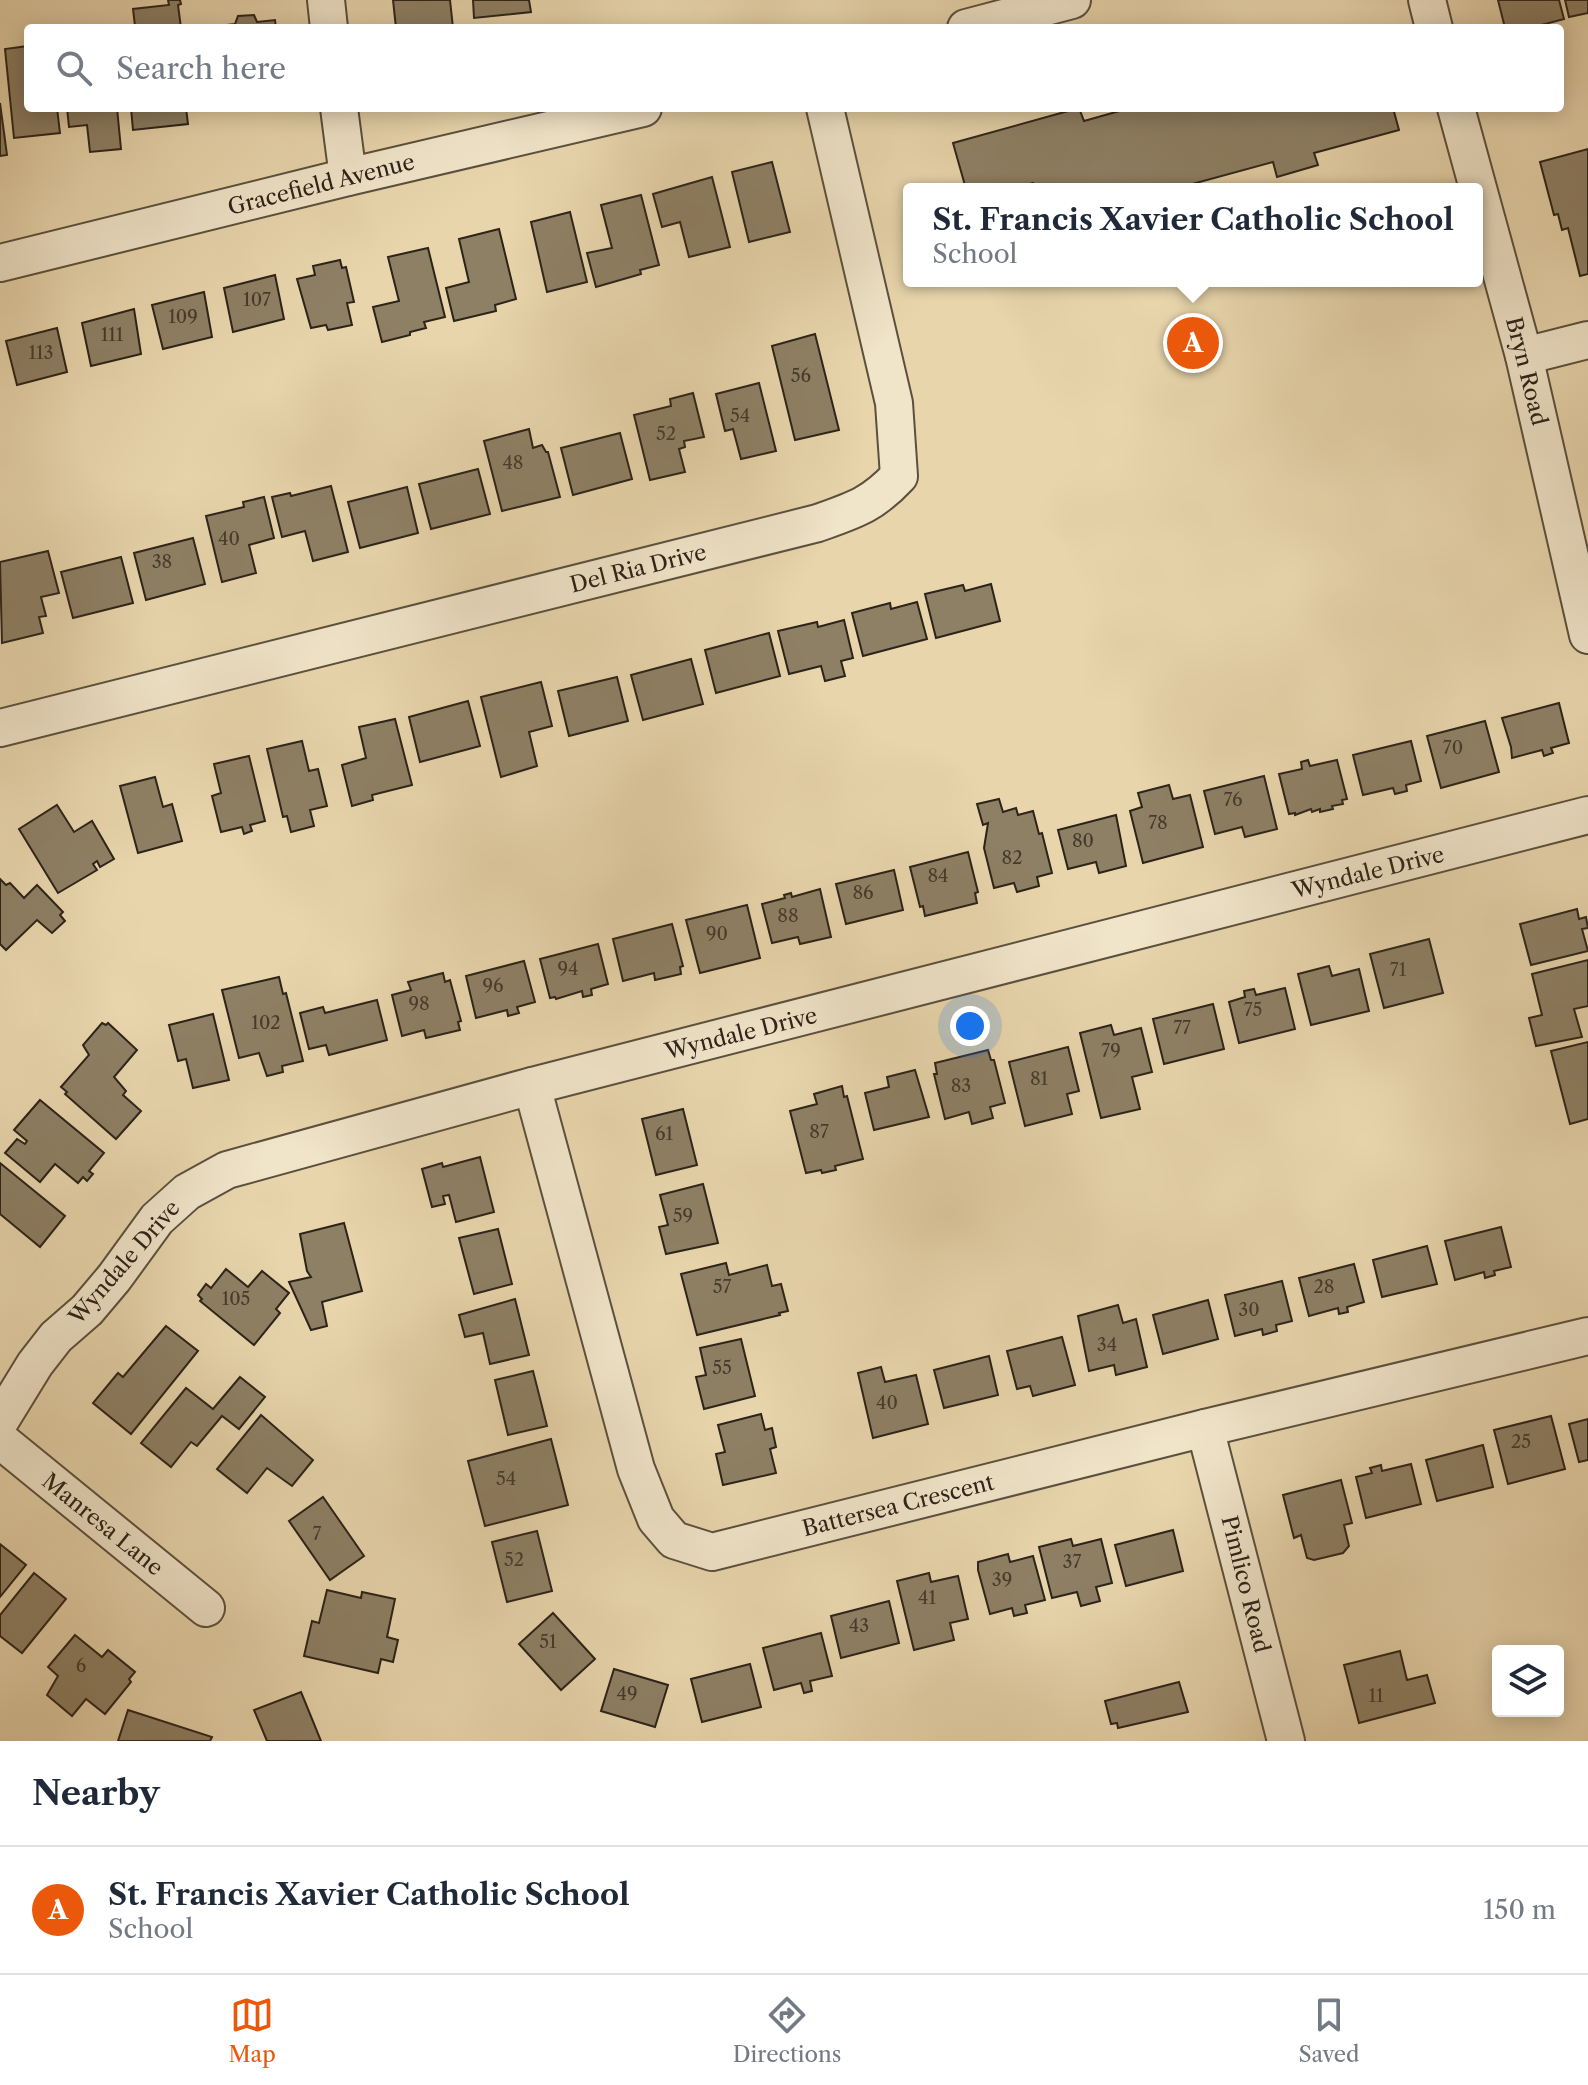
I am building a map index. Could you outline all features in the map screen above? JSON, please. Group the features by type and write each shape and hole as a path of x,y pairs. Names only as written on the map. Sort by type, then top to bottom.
{"street":[{"path":"326,0 329,24"},
{"path":"981,24 1072,0"},
{"path":"1427,0 1433,24"},
{"path":"340,112 348,177"},
{"name":"Gracefield Avenue","path":"0,263 626,112"},
{"name":"Del Ria Drive","path":"0,728 818,523 878,498 899,476 894,403 826,112"},
{"name":"Bryn Road","path":"1457,112 1477,183"},
{"name":"Bryn Road","path":"1483,206 1524,356 1588,635"},
{"path":"1524,356 1588,340"},
{"name":"Wyndale Drive","path":"0,1421 35,1364 56,1337 87,1310 157,1219 187,1192 227,1170 532,1086 1588,815"},
{"name":"Battersea Crescent","path":"532,1086 636,1469 656,1519 674,1540 712,1552 1588,1336"},
{"name":"Pimlico Road","path":"1205,1428 1286,1741"},
{"name":"Manresa Lane","path":"0,1440 206,1608"}],"building":[{"path":"168,0 180,0 180,24 135,24 133,9 169,5"},
{"path":"393,0 450,0 453,24 396,24"},
{"path":"473,0 529,0 531,12 474,18"},
{"path":"1498,0 1559,0 1564,19 1545,24 1504,24"},
{"path":"1565,0 1588,0 1588,13 1569,17"},
{"path":"254,15 257,22 275,20 276,24 235,24 238,16"},
{"path":"24,47 24,112 57,112 60,133 14,138 5,49"},
{"path":"0,103 7,155 0,156"},
{"path":"67,112 117,112 121,149 90,152 87,125 69,127"},
{"path":"131,112 186,112 188,124 133,130"},
{"path":"1065,112 1081,112 1084,121 1116,112 1394,112 1399,130 1314,153 1318,165 1277,177 1273,162 1196,183 964,183 953,143"},
{"path":"1588,149 1588,274 1580,276 1568,228 1562,230 1558,214 1554,215 1540,162"},
{"path":"772,162 790,232 749,242 732,172"},
{"path":"712,177 730,247 689,257 680,222 662,227 653,194"},
{"path":"641,195 659,265 640,270 641,274 596,287 587,253 612,248 601,205"},
{"path":"570,212 587,282 547,292 531,222"},
{"path":"499,229 516,299 495,305 496,311 454,321 446,288 469,282 459,239"},
{"path":"428,248 445,317 424,322 426,328 410,332 410,335 382,342 373,307 399,301 388,257"},
{"path":"340,260 342,268 346,267 354,302 347,303 352,325 328,330 326,325 311,328 297,279 315,275 313,266"},
{"path":"275,275 284,319 233,332 224,288"},
{"path":"204,292 212,337 163,349 152,305"},
{"path":"134,309 141,354 91,366 82,323"},
{"path":"57,328 67,372 17,385 6,341"},
{"path":"815,334 839,430 795,440 772,346"},
{"path":"759,383 776,451 741,459 733,429 725,431 716,394"},
{"path":"693,393 704,437 684,441 685,447 679,449 685,472 650,480 634,415 671,406 670,399"},
{"path":"529,429 533,448 542,445 548,452 560,497 502,511 484,441"},
{"path":"620,433 632,479 573,495 561,448"},
{"path":"478,469 490,514 431,529 419,484"},
{"path":"331,486 348,552 313,561 305,531 282,537 272,497 290,493 291,496"},
{"path":"407,487 418,533 360,548 348,502"},
{"path":"264,497 274,538 249,545 256,573 222,582 206,516 244,507 243,502"},
{"path":"193,538 205,584 146,600 134,553"},
{"path":"48,551 59,593 41,597 46,616 39,617 43,633 2,643 0,562"},
{"path":"121,557 133,603 73,618 61,572"},
{"path":"991,584 1000,621 936,638 925,594 963,585 965,591"},
{"path":"917,602 927,639 863,656 852,613 890,603 891,609"},
{"path":"844,620 853,658 841,661 845,676 825,681 821,666 789,674 778,631 817,622 818,627"},
{"path":"769,633 780,676 716,693 705,650"},
{"path":"691,659 703,704 643,720 631,675"},
{"path":"617,677 628,721 569,736 558,691"},
{"path":"541,682 552,726 529,732 537,766 501,777 481,697"},
{"path":"468,701 480,746 420,762 409,717"},
{"path":"1559,703 1569,743 1551,748 1553,753 1544,756 1542,750 1512,758 1502,718"},
{"path":"395,719 412,785 372,795 373,800 352,806 342,765 366,758 359,727"},
{"path":"1485,721 1499,772 1441,788 1427,736"},
{"path":"302,741 309,771 318,769 327,806 310,810 314,826 291,832 287,816 283,817 267,749"},
{"path":"1411,741 1421,781 1406,785 1407,791 1395,794 1393,788 1363,795 1353,755"},
{"path":"249,756 265,821 250,825 252,831 244,834 242,827 221,832 212,796 221,793 214,764"},
{"path":"1308,760 1310,766 1337,760 1347,799 1342,800 1343,804 1332,806 1333,809 1312,812 1311,809 1289,814 1279,774 1302,769 1301,762"},
{"path":"1264,776 1277,829 1245,837 1242,827 1215,834 1204,791"},
{"path":"155,777 163,807 172,804 182,841 138,853 120,786"},
{"path":"1169,785 1173,799 1190,795 1203,847 1143,863 1130,811 1142,807 1138,793"},
{"path":"999,799 1003,812 1016,808 1018,815 1033,811 1052,873 1037,877 1039,886 1017,892 1014,883 994,888 984,848 988,823 983,825 977,804"},
{"path":"57,805 74,832 92,821 114,859 100,867 97,861 93,864 97,870 58,893 19,829"},
{"path":"1116,815 1126,866 1099,873 1096,862 1068,869 1058,830"},
{"path":"968,852 978,892 975,893 977,903 925,916 910,867"},
{"path":"894,870 903,910 846,924 836,884"},
{"path":"0,879 6,885 10,883 24,898 37,885 63,912 60,915 65,921 52,933 37,920 6,950 0,944"},
{"path":"820,889 831,937 800,944 798,937 772,943 762,904 785,898 784,895 791,893 792,897"},
{"path":"747,905 760,958 700,973 686,920"},
{"path":"1577,909 1579,919 1586,917 1588,928 1582,929 1588,951 1531,965 1520,924"},
{"path":"672,924 683,966 680,967 681,974 655,980 654,973 623,981 613,939"},
{"path":"1429,939 1443,993 1384,1008 1370,954"},
{"path":"598,944 608,984 591,989 592,995 583,997 582,991 550,998 540,959"},
{"path":"1588,960 1588,1006 1574,1009 1582,1037 1536,1046 1529,1018 1542,1015 1532,974"},
{"path":"524,961 535,1002 517,1007 519,1013 508,1016 507,1010 476,1018 466,976"},
{"path":"1329,966 1332,976 1359,969 1369,1011 1311,1025 1298,974"},
{"path":"443,973 445,982 450,980 461,1021 458,1022 460,1030 426,1038 424,1030 402,1036 392,995 411,990 408,982"},
{"path":"279,977 303,1061 282,1066 283,1072 267,1076 259,1053 239,1058 222,990"},
{"path":"1285,988 1295,1029 1239,1043 1229,1002 1245,997 1244,991 1254,989 1256,995"},
{"path":"377,1000 387,1040 329,1055 326,1045 309,1049 300,1013 323,1007 325,1013"},
{"path":"1213,1004 1224,1049 1164,1064 1153,1019"},
{"path":"213,1014 229,1080 193,1088 186,1059 178,1061 169,1025"},
{"path":"102,1023 108,1023 137,1050 114,1077 126,1091 123,1095 141,1111 116,1139 61,1087 89,1055 83,1045"},
{"path":"1111,1025 1114,1035 1141,1028 1152,1072 1132,1077 1140,1109 1101,1118 1080,1033"},
{"path":"1588,1042 1588,1119 1570,1124 1551,1051"},
{"path":"1068,1047 1079,1091 1067,1094 1072,1114 1025,1126 1009,1062"},
{"path":"988,1050 991,1060 994,1060 1005,1103 990,1107 993,1118 972,1124 969,1112 945,1119 934,1074 937,1074 935,1063"},
{"path":"915,1070 929,1117 874,1130 865,1093 889,1087 887,1077"},
{"path":"842,1086 863,1159 835,1166 836,1170 806,1173 790,1111 817,1104 814,1094"},
{"path":"40,1100 104,1153 89,1171 93,1174 87,1181 83,1177 78,1183 55,1164 40,1182 5,1153 17,1139 25,1144 27,1141 14,1130"},
{"path":"683,1109 697,1165 656,1175 642,1119"},
{"path":"480,1157 494,1212 456,1222 449,1195 443,1196 445,1204 432,1207 422,1169"},
{"path":"0,1163 65,1216 40,1247 0,1214"},
{"path":"703,1184 718,1243 666,1254 659,1227 668,1225 660,1195"},
{"path":"344,1223 362,1291 322,1302 327,1326 311,1330 289,1282 311,1277 300,1234"},
{"path":"1501,1227 1511,1267 1494,1271 1495,1275 1485,1278 1484,1272 1455,1280 1445,1241"},
{"path":"498,1229 512,1284 474,1294 459,1238"},
{"path":"1427,1246 1437,1284 1382,1297 1373,1260"},
{"path":"726,1263 729,1275 767,1265 772,1286 781,1284 788,1311 697,1335 681,1274"},
{"path":"1354,1264 1364,1302 1347,1307 1348,1312 1339,1314 1338,1308 1309,1316 1299,1278"},
{"path":"226,1269 248,1287 262,1271 289,1293 276,1309 280,1313 254,1345 200,1301 202,1299 198,1295 206,1284 211,1288"},
{"path":"1282,1281 1292,1321 1276,1325 1277,1331 1263,1335 1262,1329 1235,1336 1225,1295"},
{"path":"515,1299 529,1355 490,1364 483,1333 465,1337 459,1315"},
{"path":"1208,1300 1218,1339 1163,1354 1153,1315"},
{"path":"1118,1305 1123,1323 1136,1319 1147,1367 1116,1375 1114,1365 1089,1371 1078,1316"},
{"path":"166,1326 198,1351 131,1434 93,1403 118,1373 123,1377"},
{"path":"1062,1337 1075,1385 1033,1396 1030,1386 1017,1389 1007,1351"},
{"path":"741,1339 755,1396 704,1409 696,1377 706,1375 700,1348"},
{"path":"989,1356 998,1395 944,1408 934,1370"},
{"path":"881,1367 885,1382 916,1375 928,1424 873,1438 858,1373"},
{"path":"533,1371 547,1426 508,1435 495,1380"},
{"path":"240,1377 265,1397 239,1429 222,1416 197,1446 191,1442 171,1467 141,1443 186,1388 213,1409"},
{"path":"761,1414 765,1430 772,1428 776,1447 770,1449 776,1473 723,1485 716,1454 725,1452 718,1425"},
{"path":"261,1415 313,1460 292,1486 267,1468 247,1493 217,1469"},
{"path":"1551,1416 1565,1469 1508,1484 1494,1430"},
{"path":"1588,1419 1588,1460 1579,1462 1569,1424"},
{"path":"551,1439 568,1505 485,1526 468,1461"},
{"path":"1483,1445 1493,1487 1437,1501 1426,1460"},
{"path":"1411,1464 1421,1504 1366,1518 1356,1477 1372,1473 1370,1468 1381,1465 1382,1471"},
{"path":"1341,1480 1352,1523 1344,1525 1349,1546 1343,1553 1314,1560 1307,1558 1301,1535 1294,1538 1283,1495"},
{"path":"323,1497 364,1556 330,1580 289,1521"},
{"path":"1173,1530 1183,1571 1126,1586 1115,1545"},
{"path":"537,1531 552,1591 507,1602 492,1542"},
{"path":"1071,1539 1073,1546 1101,1539 1112,1583 1096,1587 1100,1601 1081,1606 1077,1592 1052,1598 1039,1547"},
{"path":"0,1544 26,1565 0,1597"},
{"path":"1008,1554 1010,1562 1033,1556 1045,1600 1025,1605 1027,1613 1014,1616 1012,1608 990,1614 978,1562"},
{"path":"34,1573 66,1599 22,1653 0,1636 0,1615"},
{"path":"929,1573 931,1582 958,1576 968,1619 950,1623 954,1640 914,1650 897,1581"},
{"path":"327,1590 361,1598 362,1592 395,1599 387,1637 398,1640 393,1662 381,1659 378,1673 304,1656 312,1621 319,1623"},
{"path":"889,1601 899,1643 841,1658 831,1616"},
{"path":"553,1613 595,1659 561,1690 519,1644"},
{"path":"821,1633 832,1676 810,1681 812,1691 804,1693 801,1683 774,1690 763,1648"},
{"path":"75,1635 102,1657 108,1650 135,1672 129,1679 131,1682 105,1714 86,1699 72,1716 47,1695 58,1676 48,1667"},
{"path":"1400,1651 1407,1680 1427,1675 1435,1703 1359,1723 1344,1665"},
{"path":"750,1664 761,1707 702,1722 691,1679"},
{"path":"614,1669 668,1685 655,1727 601,1711"},
{"path":"1179,1682 1188,1712 1118,1728 1117,1723 1111,1724 1105,1701"},
{"path":"301,1692 321,1741 267,1741 254,1710"},
{"path":"128,1710 212,1737 210,1741 118,1741"}],"place":[{"name":"St. Francis Xavier Catholic School","path":"1193,343"}]}
